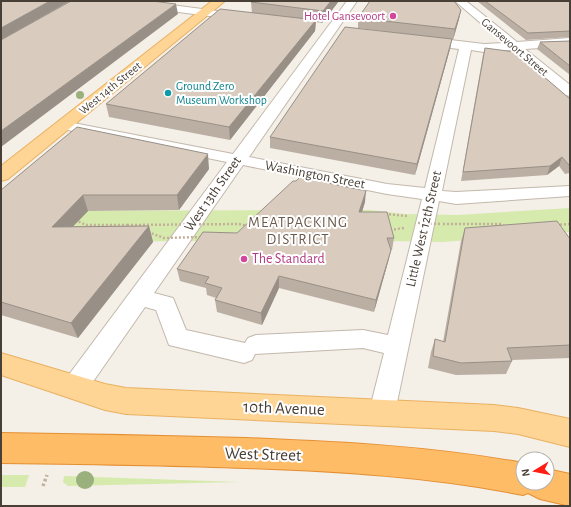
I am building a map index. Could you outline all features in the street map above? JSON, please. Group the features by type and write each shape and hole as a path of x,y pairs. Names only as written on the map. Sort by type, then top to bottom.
{"highway":[{"name":"West Street","path":"1,448 250,453 338,457 452,467 515,478"},
{"path":"555,486 570,490"}],"main road":[{"name":"West 14th Street","path":"1,175 219,1"},
{"name":"10th Avenue","path":"1,364 115,400 149,404 382,412 494,418 518,421 570,433"}],"street":[{"path":"117,1 253,18"},
{"name":"West 13th Street","path":"74,388 352,1"},
{"name":"Gansevoort Street","path":"460,1 570,92"},
{"path":"320,27 347,30"},
{"path":"414,39 484,48 570,42"},
{"name":"Little West 12th Street","path":"382,412 466,46"},
{"name":"Washington Street","path":"63,125 387,189 432,196 468,198 570,191"},
{"path":"139,297 165,304 177,338 250,349 363,339 398,347"}],"path":[{"path":"379,213 410,216"},
{"path":"69,218 86,225 239,224 251,226"},
{"path":"414,220 418,223"},
{"path":"412,226 418,223 502,224 506,229"},
{"path":"548,226 570,224"},
{"path":"127,225 164,238 209,238"},
{"path":"384,230 398,230 405,228"},
{"path":"43,486 47,476"}],"green space":[{"path":"570,208 570,232 443,242 336,240 58,242 1,211 370,210 404,214 457,215"},
{"path":"1,475 29,475 25,487 1,487"},
{"path":"64,476 240,482 68,486 63,482"}],"building":[{"path":"1,1 50,1 1,28"},
{"path":"71,1 152,1 176,4 1,131 1,40"},
{"path":"331,1 323,11 251,2"},
{"path":"370,1 454,1 461,10 455,29 358,18"},
{"path":"485,1 570,1 570,31 528,33"},
{"path":"220,9 316,20 229,127 106,104"},
{"path":"345,27 452,39 417,164 270,137"},
{"path":"570,41 570,66 540,42"},
{"path":"485,48 515,52 570,99 570,165 562,157 550,166 463,172"},
{"path":"77,127 208,154 177,195 83,195 52,227 149,226 71,323 1,302 1,190"},
{"name":"The Standard","path":"300,177 366,191 359,212 387,212 394,238 387,238 391,250 376,300 279,276 261,313 215,300 222,288 205,283 209,277 177,269 203,232 237,233 293,181 296,181"},
{"path":"557,221 570,239 570,345 507,348 512,361 461,363 433,356 435,339 445,342 465,228"}],"place":[{"name":"Hotel Gansevoort","path":"393,16"},
{"name":"Ground Zero Museum Workshop","path":"168,93"},
{"name":"The Standard","path":"244,259"}],"district":[{"name":"MEATPACKING DISTRICT","path":"298,230"}]}
